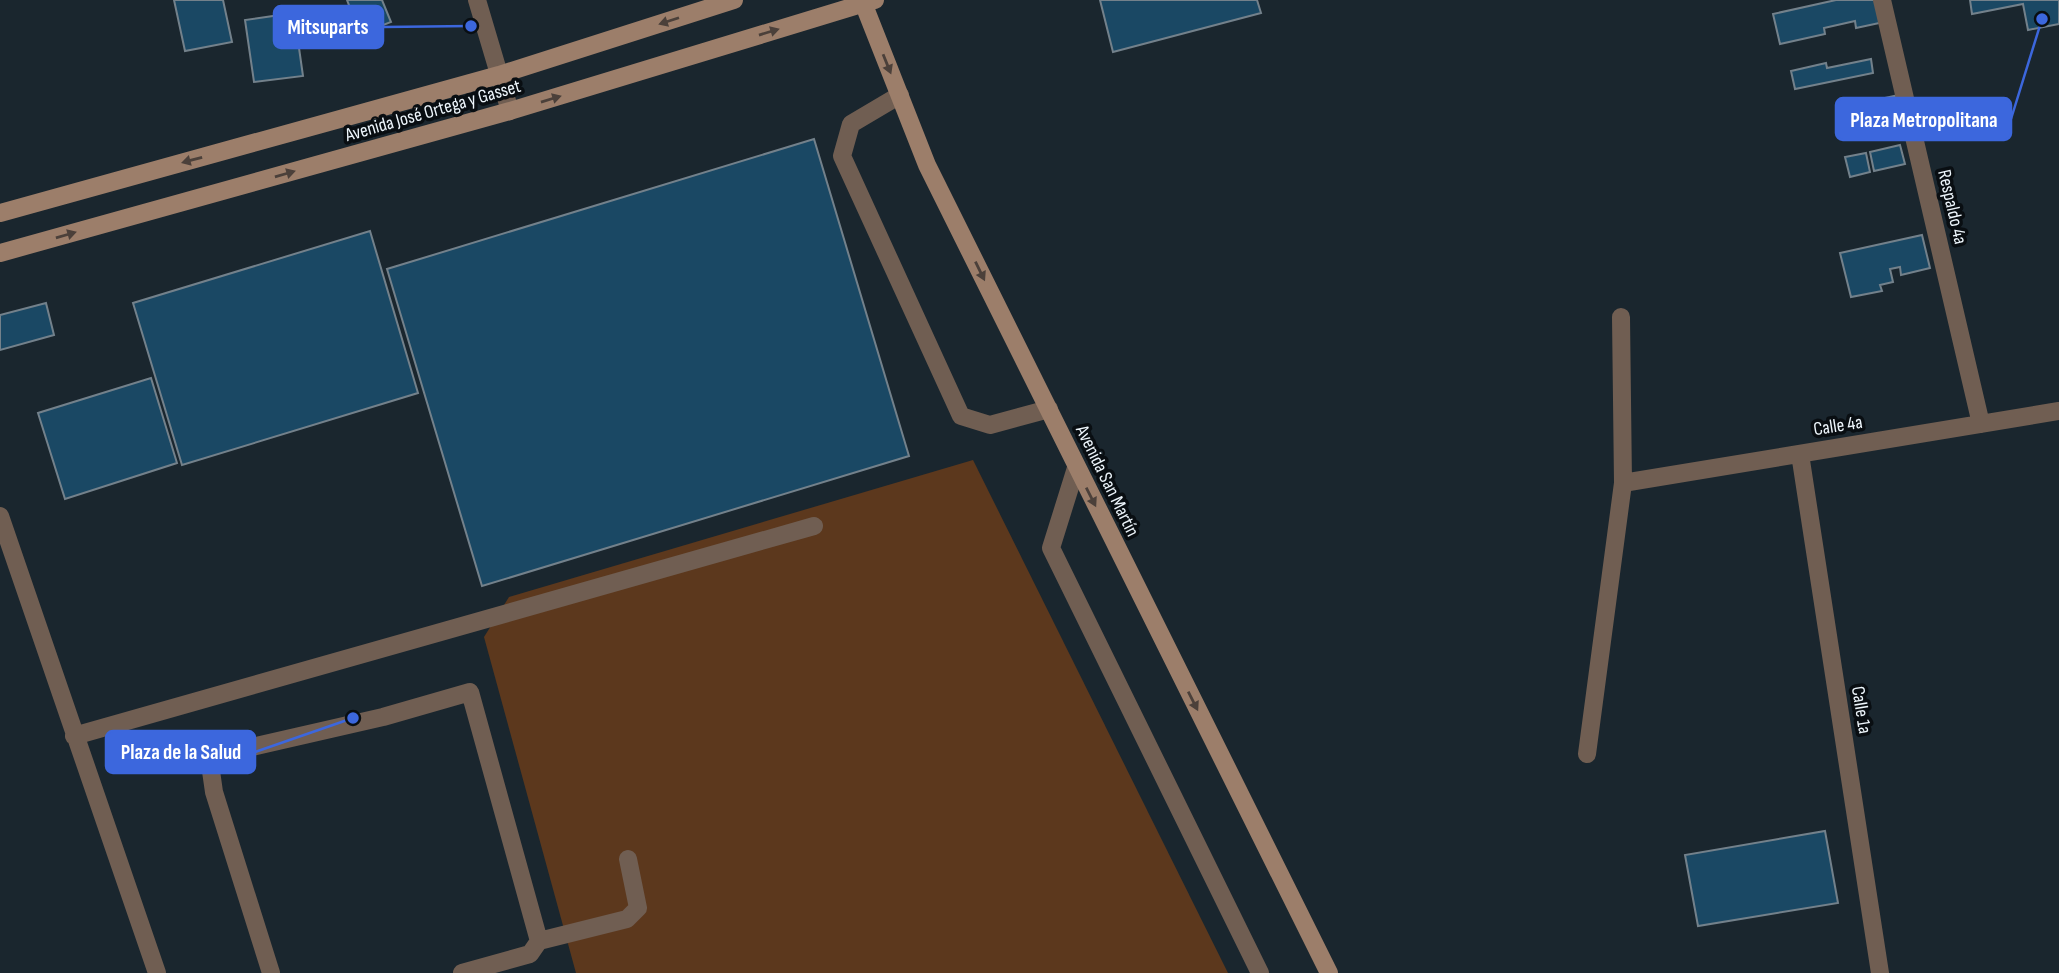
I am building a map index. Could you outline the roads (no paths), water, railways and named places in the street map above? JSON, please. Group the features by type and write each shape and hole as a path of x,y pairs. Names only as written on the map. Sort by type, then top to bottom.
{"main road":[{"name":"Avenida José Ortega y Gasset","path":"0,212 499,75 734,0"},
{"name":"Avenida José Ortega y Gasset","path":"0,253 510,111 867,1"},
{"name":"Avenida San Martín","path":"867,1 927,164 1329,973"}],"street":[{"path":"477,0 510,111"},
{"name":"Respaldo 4a","path":"1882,0 1981,424"},
{"path":"900,95 851,124 842,156 961,416 990,425 1049,409"},
{"path":"1587,754 1623,483 1621,317"},
{"name":"Calle 4a","path":"1623,483 2059,411"},
{"name":"Calle 1a","path":"1800,454 1881,973"},
{"path":"1076,468 1051,548 1260,973"},
{"path":"0,516 157,973"},
{"path":"74,736 814,526"},
{"path":"271,973 214,792 210,764 230,752 383,717 470,692 539,941"},
{"path":"463,973 530,954 539,941 627,919 638,908 628,859"}],"place":[{"name":"Plaza Metropolitana","path":"2042,19"},
{"name":"Mitsuparts","path":"471,26"},
{"name":"Plaza de la Salud","path":"353,718"}]}
